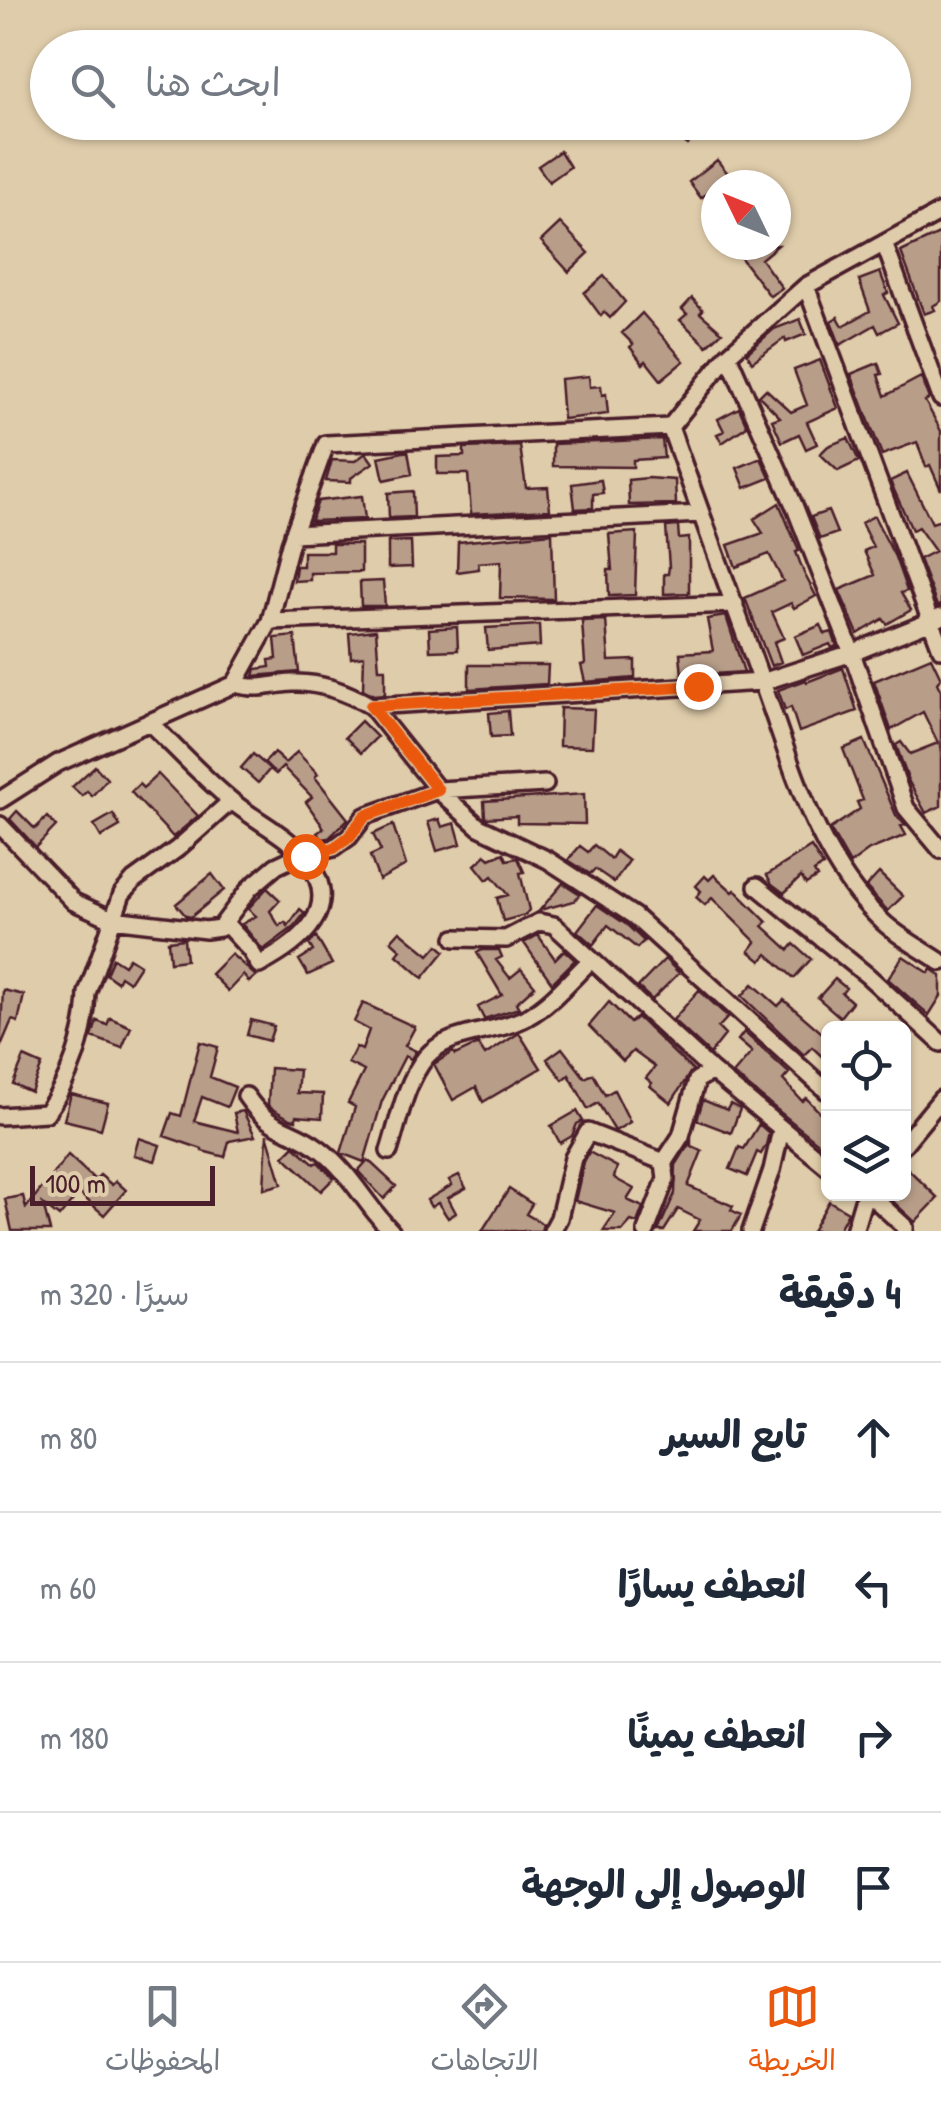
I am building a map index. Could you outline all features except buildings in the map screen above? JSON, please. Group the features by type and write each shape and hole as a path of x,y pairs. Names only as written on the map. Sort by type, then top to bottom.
{"street":[{"path":"0,800 58,763 236,684 270,621 293,534 326,444 670,427 728,355 806,286 941,212"},
{"path":"884,243 941,398"},
{"path":"806,286 936,619 941,649"},
{"path":"728,355 794,504 852,652 906,808 941,850"},
{"path":"670,427 815,826 855,892 885,924 941,962"},
{"path":"293,534 702,514"},
{"path":"270,621 735,604"},
{"path":"371,706 762,682 936,619"},
{"path":"236,684 258,690 294,683 343,690 371,706 438,790 479,827 548,860 634,916 821,1086"},
{"path":"149,722 231,801 305,856 320,880 322,900 318,918 276,956 259,965 225,923"},
{"path":"0,825 74,902 112,919 206,930 220,928 250,888 276,866 334,848 349,837 365,816 438,790 545,784"},
{"path":"0,1116 46,1112 58,1096 72,1064 88,993 122,894 231,801"},
{"path":"757,886 868,976 941,1043"},
{"path":"455,938 506,939 538,922 554,925 712,1070 821,1161"},
{"path":"389,1151 410,1084 427,1056 442,1044 507,1027 529,1016 591,960"},
{"path":"646,1231 666,1180 664,1162 680,1136 697,1080 712,1070"},
{"path":"246,1096 270,1124 321,1150 344,1172 391,1231"},
{"path":"911,1135 941,1099"},
{"path":"751,1231 781,1130"},
{"path":"552,1231 560,1218 572,1158 588,1132 664,1162"},
{"path":"854,1231 865,1201"},
{"path":"875,1201 905,1231"}],"route":[{"path":"305,856 334,848 349,837 365,816 438,790 371,706 698,686"}]}
